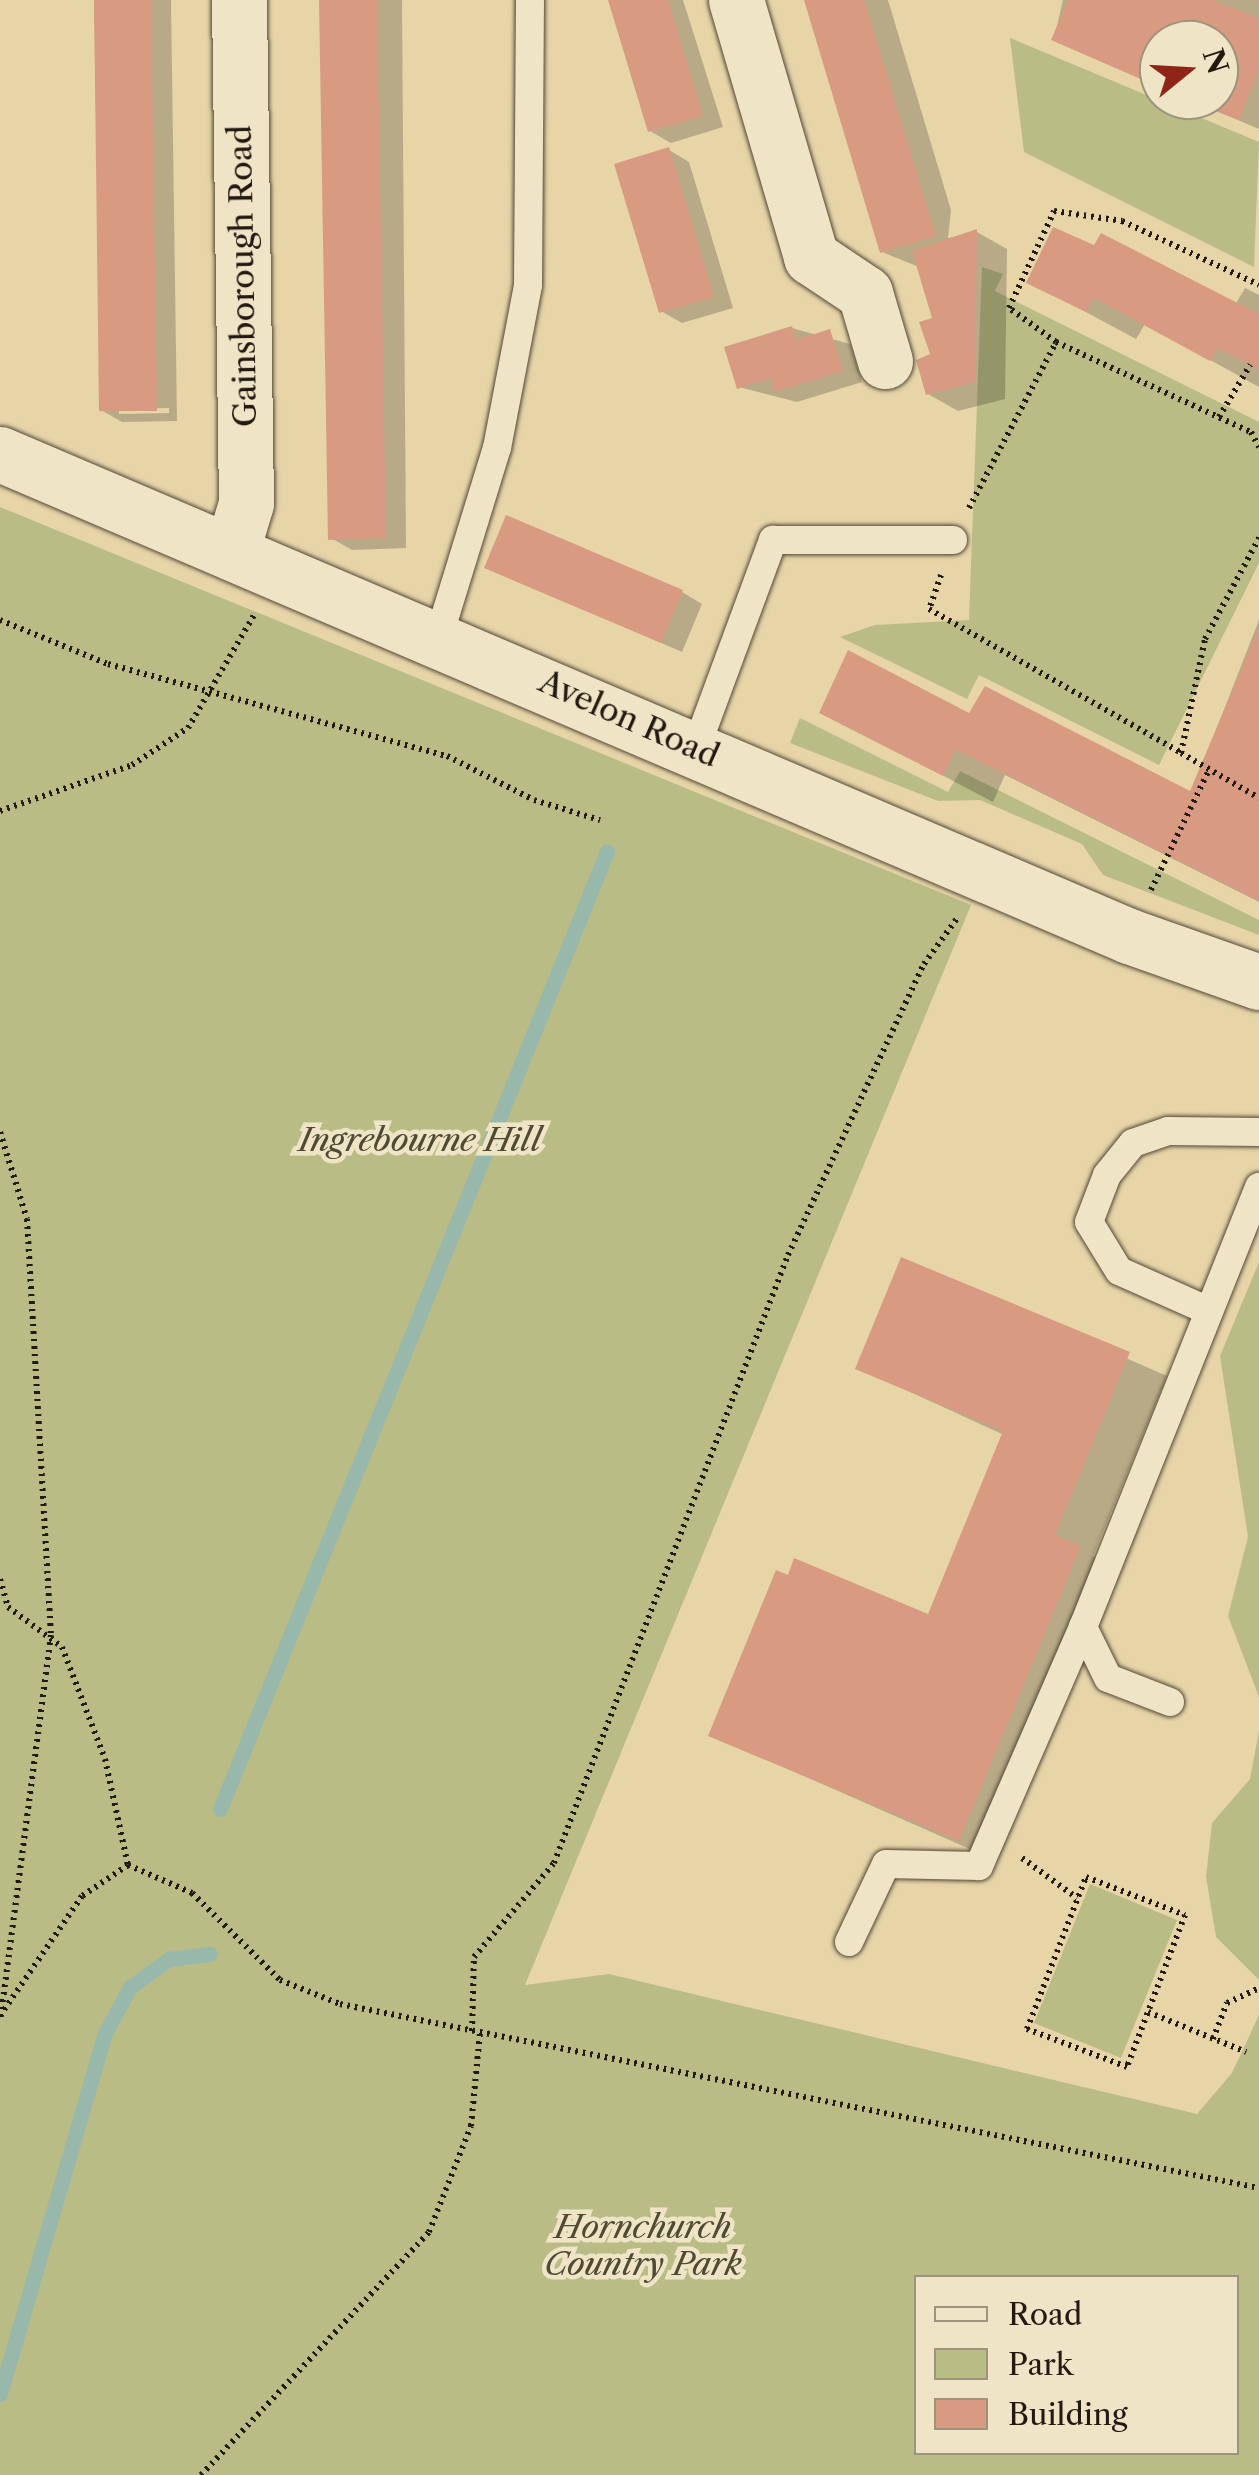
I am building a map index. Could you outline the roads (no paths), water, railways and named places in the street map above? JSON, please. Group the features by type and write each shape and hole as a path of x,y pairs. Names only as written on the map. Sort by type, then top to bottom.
{"street":[{"name":"Gainsborough Road","path":"239,0 246,503 254,560"},
{"path":"736,0 811,256 865,293 886,362"},
{"name":"Avelon Road","path":"0,454 439,636 1129,936 1259,982"}],"lane":[{"path":"439,636 497,448 528,285 530,0"},
{"path":"696,748 772,540 953,540"},
{"path":"1209,1311 1119,1272 1089,1222 1107,1174 1133,1142 1168,1131 1259,1132"},
{"path":"849,1942 886,1864 979,1866 1083,1626 1259,1187"},
{"path":"1083,1626 1108,1678 1170,1702"}],"waterway":[{"path":"220,1809 607,851"},
{"path":"0,2394 105,2033 130,1987 169,1959 210,1954"}],"park label":[{"name":"Ingrebourne Hill","path":"420,1140"},
{"name":"Hornchurch Country Park","path":"643,2246"}]}
